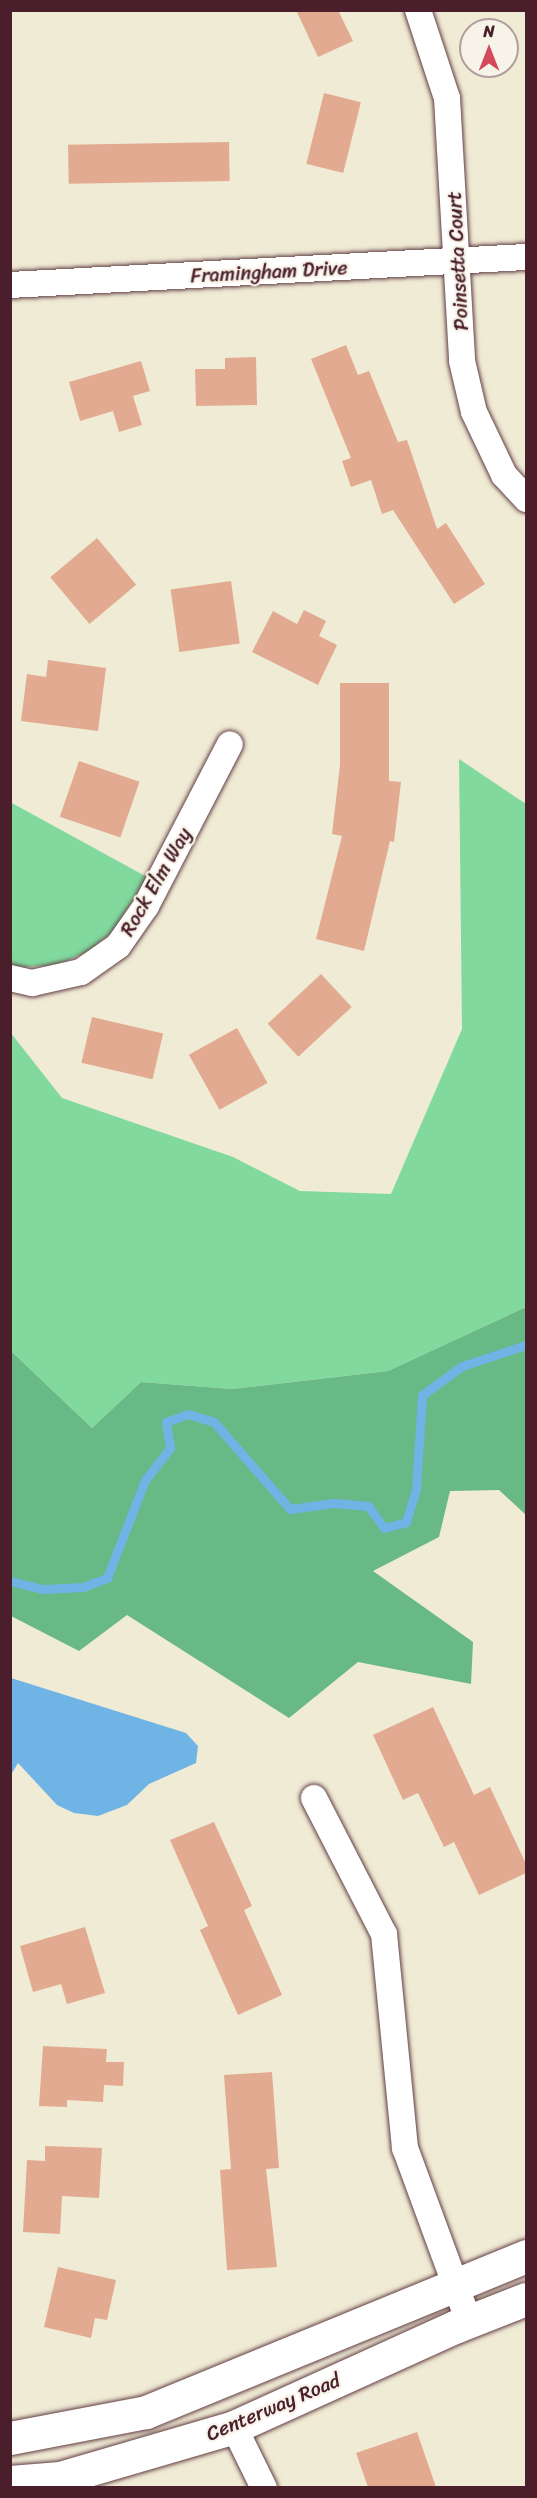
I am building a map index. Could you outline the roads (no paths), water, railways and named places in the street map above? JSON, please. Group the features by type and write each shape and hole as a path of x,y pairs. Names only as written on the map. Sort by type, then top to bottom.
{"street":[{"name":"Poinsetta Court","path":"418,10 447,98 459,262 462,361 474,412 504,475 526,499"},
{"name":"Framingham Drive","path":"10,285 526,257"},
{"name":"Rock Elm Way","path":"10,978 32,983 81,972 118,946 146,906 230,744"},
{"path":"314,1798 384,1934 405,2148 469,2322"},
{"path":"10,2438 146,2412 526,2256"},
{"name":"Centerway Road","path":"10,2482 60,2478 234,2427 469,2322 526,2299"},
{"path":"234,2427 264,2487"}],"water":[{"path":"11,1678 186,1733 198,1746 196,1763 149,1784 127,1805 98,1816 74,1813 57,1805 18,1763 11,1775"}],"waterway":[{"path":"10,1581 43,1589 83,1587 107,1578 145,1480 170,1448 166,1422 188,1414 214,1422 290,1509 334,1503 368,1506 384,1528 406,1522 416,1489 422,1395 462,1366 526,1345"}]}
